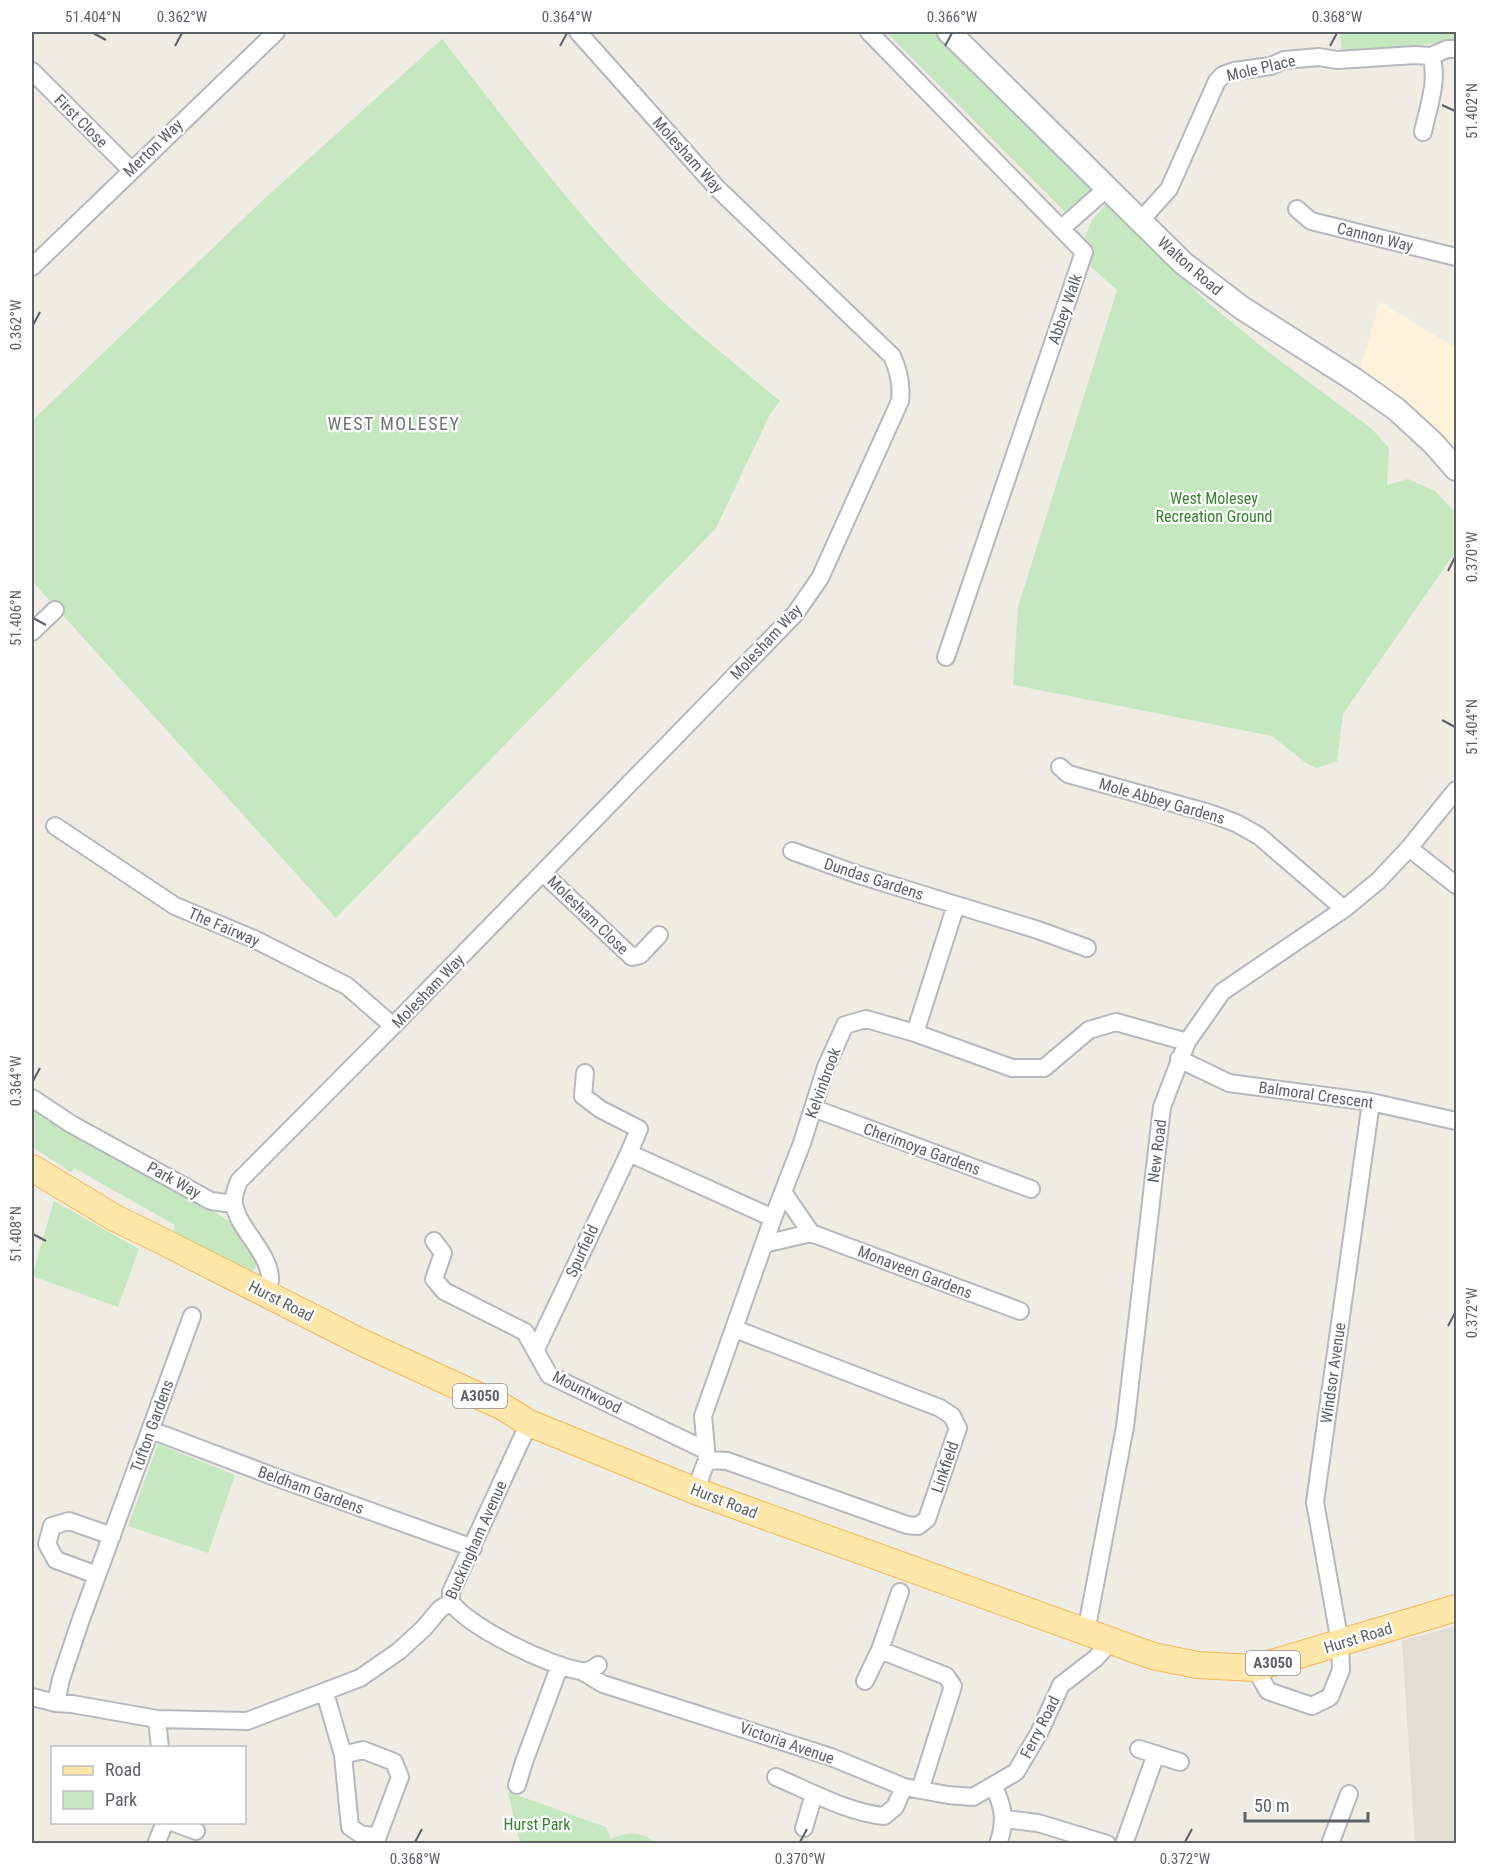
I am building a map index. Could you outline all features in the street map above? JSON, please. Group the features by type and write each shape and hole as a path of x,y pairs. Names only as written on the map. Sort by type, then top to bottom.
{"main road":[{"name":"Walton Road","path":"949,32 1183,263 1242,308 1360,384 1405,416 1456,469"},
{"name":"Hurst Road","path":"32,1168 114,1218 361,1342 503,1407 530,1423 698,1492 1153,1656 1197,1665 1255,1668 1456,1608"}],"street":[{"name":"Merton Way","path":"32,267 130,170 276,32"},
{"name":"Molesham Way","path":"234,1204 234,1194 239,1181 795,614 820,578 900,401 902,385 892,356 717,188 578,32"},
{"name":"Abbey Walk","path":"869,32 1084,252 946,657"},
{"name":"Mole Place","path":"1140,221 1169,189 1217,81 1223,75 1234,71 1272,66 1284,60 1319,57 1337,60 1431,56 1447,49 1456,49"},
{"path":"1423,132 1434,78 1431,56"},
{"name":"First Close","path":"32,71 130,170"},
{"path":"1062,228 1106,189"},
{"name":"Cannon Way","path":"1297,209 1311,221 1456,257"},
{"path":"32,632 55,609"},
{"name":"Mole Abbey Gardens","path":"1060,767 1068,774 1209,813 1236,823 1259,836 1344,909"},
{"name":"New Road","path":"1086,1632 1125,1427 1162,1107 1179,1059 1187,1042 1222,992 1344,909 1378,881 1409,848 1456,790"},
{"name":"The Fairway","path":"55,826 175,906 254,939 347,986 393,1026"},
{"path":"1409,848 1456,885"},
{"name":"Dundas Gardens","path":"792,851 859,875 1038,930 1087,948"},
{"name":"Molesham Close","path":"543,873 632,957 639,956 659,935"},
{"path":"915,1033 956,905"},
{"name":"Kelvinbrook","path":"698,1492 706,1455 703,1416 826,1067 844,1026 866,1019 915,1033 1012,1068 1044,1068 1089,1030 1116,1022 1187,1042"},
{"name":"Balmoral Crescent","path":"1179,1059 1229,1083 1371,1102 1456,1121"},
{"name":"Spurfield","path":"536,1349 639,1129 600,1109 583,1096 585,1073"},
{"name":"Park Way","path":"32,1098 70,1124 211,1201 234,1204"},
{"name":"Windsor Avenue","path":"1255,1668 1268,1690 1312,1706 1330,1697 1341,1670 1340,1643 1315,1502 1371,1102"},
{"name":"Cherimoya Gardens","path":"813,1108 1032,1189"},
{"path":"628,1153 773,1218"},
{"path":"764,1244 811,1233 783,1192"},
{"path":"234,1204 268,1266 270,1281 265,1293"},
{"name":"Monaveen Gardens","path":"811,1233 1020,1311"},
{"name":"Mountwood","path":"434,1241 443,1253 434,1279 444,1291 525,1332 549,1375 706,1455"},
{"name":"Tufton Gardens","path":"56,1703 61,1679 97,1575 192,1316"},
{"name":"Linkfield","path":"706,1455 907,1525 918,1526 927,1519 958,1428 952,1416 940,1408 735,1329"},
{"name":"Buckingham Avenue","path":"32,1697 157,1719 247,1721 360,1678 399,1651 424,1628 440,1609 451,1602 451,1592 530,1423"},
{"name":"Beldham Gardens","path":"151,1430 472,1548"},
{"path":"97,1575 56,1560 47,1544 52,1526 69,1521 111,1536"},
{"path":"865,1682 880,1650 900,1592"},
{"name":"Victoria Avenue","path":"451,1602 456,1610 506,1642 560,1665 590,1669 603,1684 831,1758 912,1788 973,1797 993,1786"},
{"name":"Ferry Road","path":"993,1786 1016,1772 1039,1733 1061,1685 1096,1658 1111,1641"},
{"path":"776,1777 814,1794 870,1814 884,1816 912,1788 953,1686 946,1676 880,1650"},
{"path":"517,1785 560,1665"},
{"path":"325,1693 343,1755 350,1827 362,1835 378,1836 400,1777 394,1762 363,1750 343,1755"},
{"path":"157,1719 159,1746"},
{"path":"1139,1749 1180,1762"},
{"path":"1124,1844 1156,1754"},
{"path":"993,1786 1000,1800 1004,1819 998,1844"},
{"path":"804,1828 814,1794"},
{"path":"1329,1844 1349,1794"},
{"path":"1004,1819 1038,1823 1107,1844"},
{"path":"156,1844 164,1824"},
{"path":"177,1824 196,1832"}],"shaded area":[{"path":"1380,302 1456,348 1456,455 1422,415 1360,369"},
{"path":"1456,1626 1456,1843 1415,1843 1402,1641"}],"green space":[{"path":"886,32 935,32 1091,188 1085,200 1065,212"},
{"path":"1340,32 1456,32 1456,41 1342,53"},
{"path":"442,39 612,250 672,311 780,401 770,414 716,528 336,918 32,581 32,421 263,200"},
{"name":"West Molesey Recreation Ground","path":"1107,203 1207,302 1267,351 1372,429 1389,448 1387,485 1408,479 1435,491 1456,513 1456,551 1343,714 1337,761 1317,768 1306,763 1272,736 1013,685 1018,607 1117,290 1089,265 1095,250 1085,237 1092,220"},
{"path":"32,1106 52,1120 228,1220 234,1225 256,1263 256,1268 248,1272 173,1231 175,1225 74,1168 71,1172 32,1147"},
{"path":"54,1201 139,1249 118,1307 32,1276"},
{"path":"158,1444 235,1475 208,1553 128,1526"},
{"name":"Hurst Park","path":"508,1792 606,1827 611,1839 623,1835 640,1834 656,1843 520,1843"}],"district":[{"name":"WEST MOLESEY","path":"394,423"}]}
